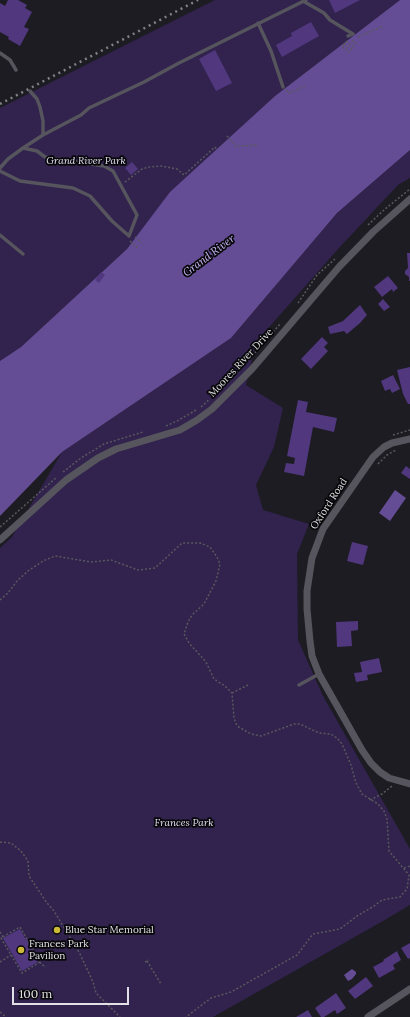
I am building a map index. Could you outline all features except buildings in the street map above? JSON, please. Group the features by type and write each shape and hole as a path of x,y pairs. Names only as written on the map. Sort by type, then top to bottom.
{"street":[{"name":"Moores River Drive","path":"0,540 66,480 98,458 116,449 180,430 212,409 252,369 339,267 373,232 410,199"},
{"name":"Oxford Road","path":"410,439 392,443 384,447 373,457 323,529 312,558 307,591 307,609 311,649 319,674 362,750 371,763 389,778 398,782 410,784"},
{"path":"368,1017 410,989"}],"lane":[{"path":"23,148 37,151 45,157 104,166 113,171 137,215 131,237 112,222 90,196 73,188 20,181 0,169 8,159 23,148 43,135 75,119 89,108 144,82 304,1 324,13 330,20 353,34 348,37"},
{"path":"258,23 271,51 283,87"},
{"path":"0,53 10,60 16,70"},
{"path":"30,91 37,99 40,107 43,121 43,135"},
{"path":"0,235 23,254"},
{"path":"299,684 319,674"}],"path":[{"path":"353,34 358,37 384,26"},
{"path":"348,37 342,47 350,52"},
{"path":"346,41 354,47"},
{"path":"344,44 352,50"},
{"path":"283,87 289,93 305,86"},
{"path":"227,136 236,146 258,145"},
{"path":"122,185 142,169 149,167 161,166 177,169 184,175 215,147 217,150"},
{"path":"366,228 385,209 410,188"},
{"path":"131,237 142,243"},
{"path":"131,237 138,248"},
{"path":"297,304 317,275 338,257"},
{"path":"233,377 282,321"},
{"path":"164,427 199,409 215,395"},
{"path":"0,527 81,458 104,444 143,432"},
{"path":"378,464 387,455 401,449"},
{"path":"0,600 28,571 43,561 55,556 91,562 111,560 138,570 155,568 182,543 200,543 210,547 220,564 216,581 204,604 192,615 184,634 206,662 214,679 225,686 232,693 234,718 238,726 250,734 261,736 294,724 300,724 319,733 331,734 338,738 345,751 356,783 362,794 384,811 387,819 389,850 409,875 407,889 400,897 382,900 340,929 313,934 297,955 231,992 211,998 186,1017"},
{"path":"232,693 248,685"},
{"path":"370,800 382,794 398,782"},
{"path":"0,842 11,843 28,861 29,876 54,911 80,954 93,982 96,993 120,1017"},
{"path":"404,868 410,866"},
{"path":"3,937 20,927 40,962 46,967"},
{"path":"0,932 3,937 1,938 22,973 40,962"},
{"path":"30,940 34,947"},
{"path":"0,962 12,955"},
{"path":"147,961 161,984"},
{"path":"0,1012 6,1017"}],"green space":[{"name":"Grand River Park","path":"215,0 400,0 275,96 240,129 140,233 127,249 21,347 0,361 0,108"},
{"name":"Frances Park","path":"410,150 410,178 398,185 339,248 256,342 246,385 283,408 274,447 256,485 263,510 309,524 297,554 298,640 323,696 410,849 410,905 213,1017 0,1017 0,548 12,537 62,452 231,338 337,213"}],"water":[{"name":"Grand River","path":"400,0 410,0 410,150 337,213 231,338 62,452 0,516 0,361 21,347 127,249 170,192 275,96"},
{"path":"395,490 406,498 390,521 379,513"},
{"path":"352,969 356,972 356,974 348,981 344,975"}],"railway":[{"path":"0,104 198,0"}],"place":[{"name":"Blue Star Memorial","path":"57,930"},
{"name":"Frances Park Pavilion","path":"21,950"}]}
